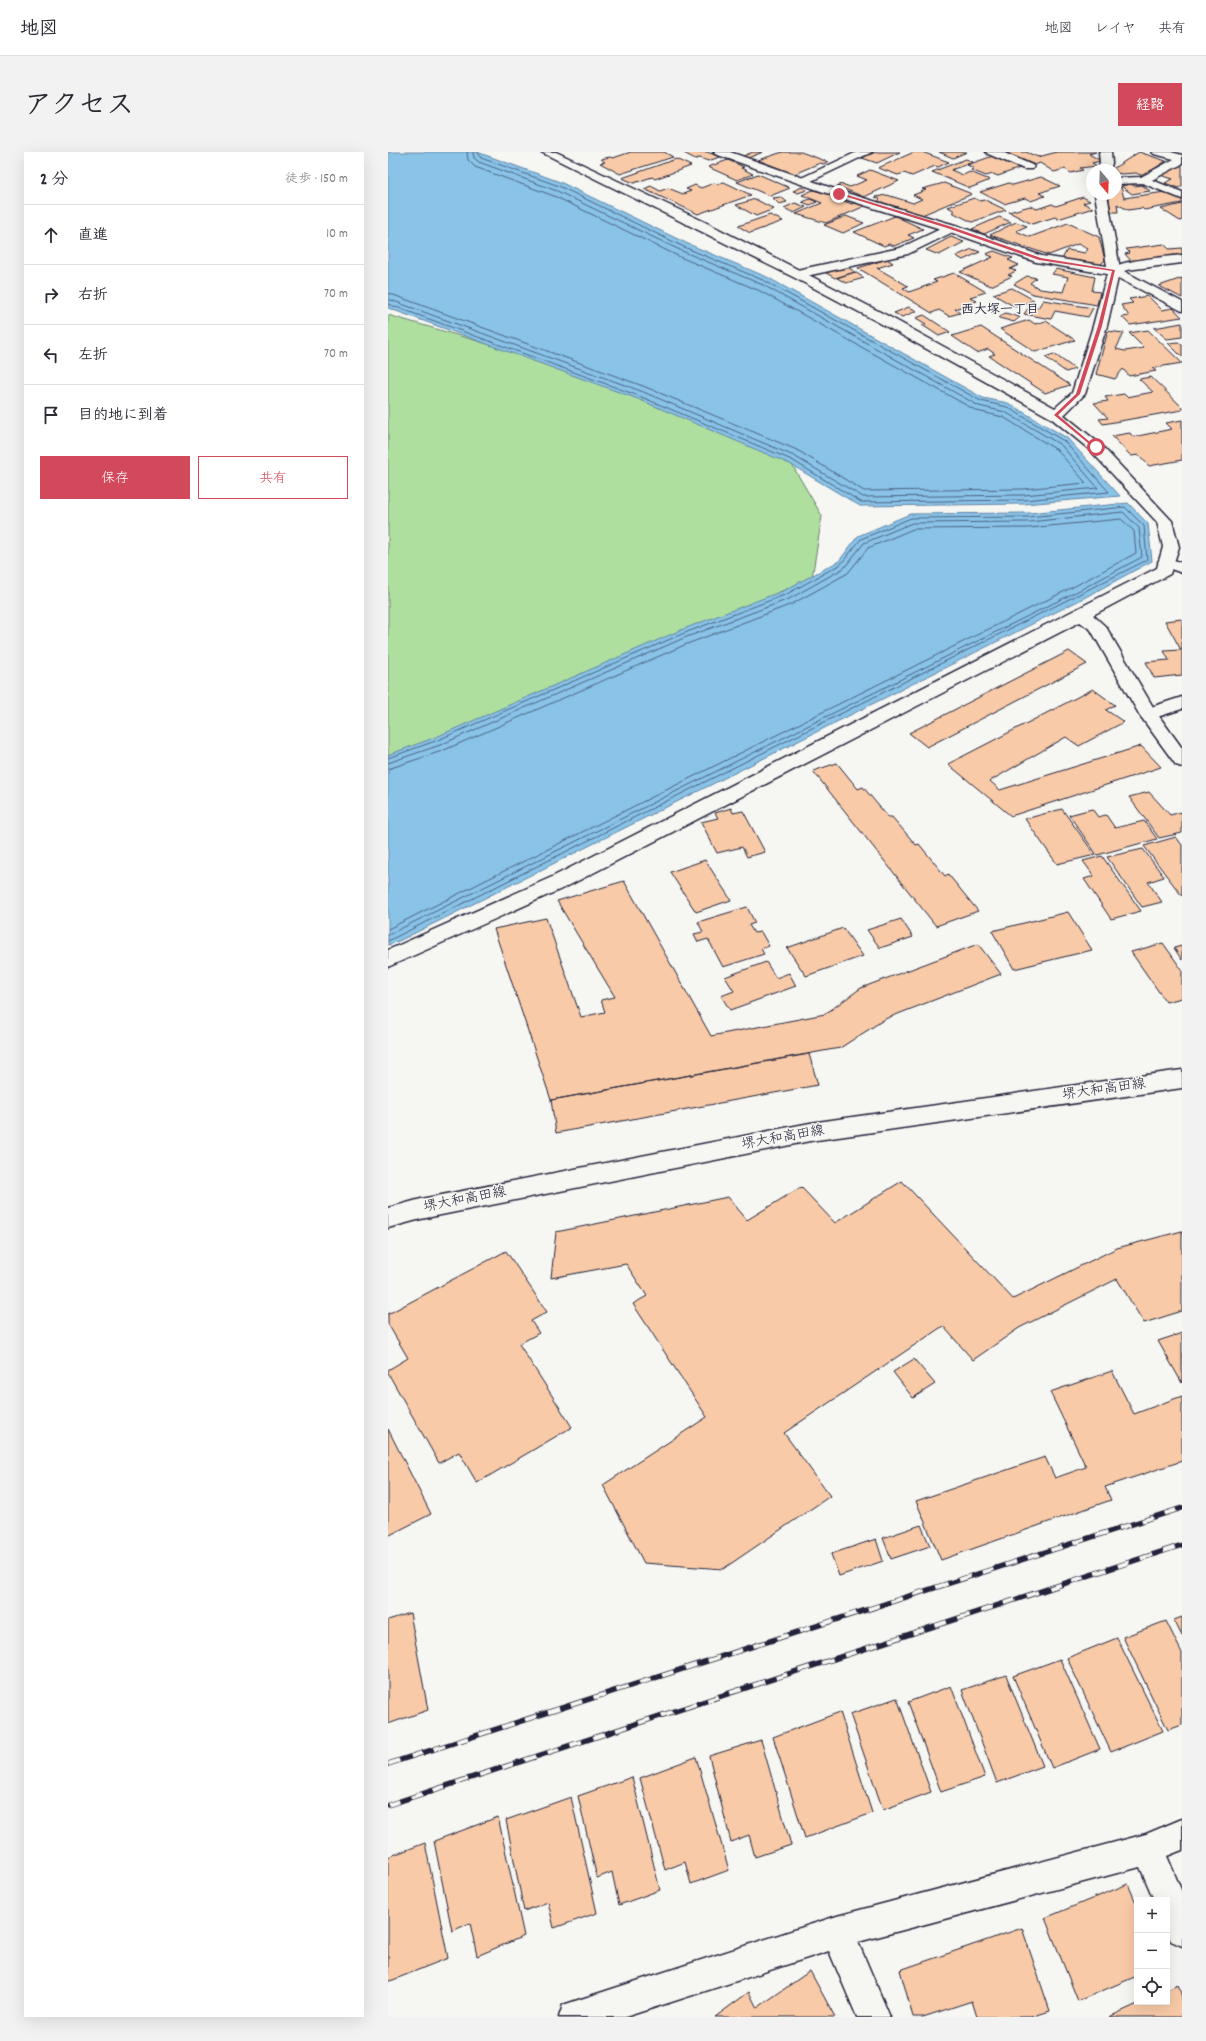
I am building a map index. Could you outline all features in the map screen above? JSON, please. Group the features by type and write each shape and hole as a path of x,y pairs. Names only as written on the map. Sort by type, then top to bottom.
{"street":[{"path":"388,959 559,882 1081,615 1164,571 1171,547 1164,521 1096,447 1056,415 883,319 701,224 547,152"},
{"path":"719,152 803,181 951,228 1040,259 1114,271 1182,307"},
{"path":"803,181 866,152"},
{"path":"992,152 1028,167"},
{"path":"1105,152 1106,164"},
{"path":"1158,152 1182,159"},
{"path":"1143,180 1182,159"},
{"path":"1122,181 1143,180 1182,196"},
{"path":"1056,415 1078,394 1100,326 1114,271 1102,200"},
{"path":"797,274 904,251 951,228"},
{"path":"1114,271 1124,267 1182,259"},
{"path":"1166,562 1182,568"},
{"path":"1081,615 1098,626 1148,714 1182,761"},
{"path":"1148,714 1182,703"},
{"name":"堺大和高田線","path":"388,1218 421,1209 810,1132 1182,1079"},
{"path":"575,2017 837,1932 1148,1849 1182,1834"},
{"path":"1148,1849 1182,1930"},
{"path":"837,1932 874,2017"}],"green space":[{"path":"388,315 639,388 778,441 822,516 812,578 607,667 388,774"}],"water":[{"path":"388,152 477,152 560,182 686,243 767,277 983,398 1008,403 1067,438 1120,496 1024,504 860,506 790,464 638,399 388,308"},
{"path":"1128,503 1148,524 1152,561 1082,599 401,940 388,945 388,755 436,737 681,630 785,590 839,561 858,536 910,514 1029,513"}],"building":[{"path":"631,152 664,152 673,157 620,174 600,163 605,162 601,159 610,157 613,158"},
{"path":"682,152 707,152 720,157 708,161 700,158 695,159"},
{"path":"753,152 763,152 748,158 743,156"},
{"path":"783,152 801,152 828,162 824,164 820,163 794,174 758,160"},
{"path":"876,152 900,152 877,163 862,158"},
{"path":"914,152 922,152 949,162 938,167 935,166 912,176 904,173 898,175 878,168"},
{"path":"939,152 967,152 953,158"},
{"path":"1026,152 1038,157 1057,152 1096,152 1089,154 1101,161 1092,163 1094,164 1086,164 1086,167 1080,168 1083,170 1071,173 1065,169 1054,172 1040,163 1035,165 1006,153"},
{"path":"1139,152 1166,161 1143,176 1136,173 1122,174 1122,164 1120,164"},
{"path":"993,156 1020,168 998,176 993,174 986,176 971,170 974,168 967,165"},
{"path":"676,159 691,166 655,179 652,177 634,183 622,178"},
{"path":"966,159 973,162 951,170 963,175 970,172 990,180 970,188 932,172"},
{"path":"728,160 744,167 741,168 753,174 737,180 708,167"},
{"path":"1179,165 1182,166 1182,186 1178,188 1165,183 1173,179 1160,175"},
{"path":"870,170 899,181 864,197 837,186 842,184 850,187 867,180 857,176"},
{"path":"758,174 790,188 770,196 737,182"},
{"path":"1041,177 1060,186 1039,193 1045,196 1031,201 1025,198 1004,204 980,192 1009,183 1013,185"},
{"path":"724,182 751,195 698,214 644,189 651,186 660,191 668,188 683,194 691,191 686,189 695,185 701,188 714,183 717,184"},
{"path":"944,183 972,194 922,215 878,201 880,199 875,197 887,195 913,203 922,199 913,195 926,190 922,189"},
{"path":"1131,184 1134,186 1142,185 1150,191 1132,194 1122,186"},
{"path":"802,187 807,190 798,193 793,191"},
{"path":"813,190 838,197 835,198 852,204 857,202 865,206 826,223 796,214 822,203 802,195"},
{"path":"1122,191 1124,198 1165,192 1182,199 1182,203 1144,210 1142,208 1128,210 1117,204 1118,212 1111,212 1109,200 1122,200"},
{"path":"781,197 787,202 779,204 773,198"},
{"path":"1083,197 1090,201 1083,203 1093,208 1058,219 1055,217 1032,224 1009,212 1030,206 1037,209 1052,204 1056,206"},
{"path":"974,198 980,201 985,200 1006,210 972,222 952,212 955,211 948,207"},
{"path":"755,199 774,209 756,216 736,205"},
{"path":"810,199 817,202 810,205 802,202"},
{"path":"795,203 806,207 794,213 784,208"},
{"path":"1182,204 1182,220 1180,221 1161,209"},
{"path":"770,215 783,221 750,233 738,226"},
{"path":"846,216 864,223 843,233 824,225"},
{"path":"895,216 923,229 908,235 914,238 894,246 889,244 884,246 854,232"},
{"path":"999,217 1011,222 984,234 972,229"},
{"path":"1016,222 1027,226 1016,231 1030,237 1068,223 1099,237 1105,260 1100,265 1062,259 1067,250 1085,253 1088,249 1078,244 1049,255 990,235"},
{"path":"951,237 964,242 939,255 926,250"},
{"path":"1164,244 1169,249 1182,248 1182,254 1176,255 1178,257 1133,263 1125,254 1130,253 1126,249"},
{"path":"972,249 980,252 963,260 956,256"},
{"path":"994,251 1013,258 1008,260 1019,265 1010,269 1016,271 1008,275 1012,276 991,286 960,272 993,257 986,254"},
{"path":"887,259 893,263 877,268 908,286 903,288 909,292 937,282 933,280 954,273 986,292 970,297 977,301 955,309 960,313 949,316 939,310 932,313 858,268"},
{"path":"846,266 855,272 835,278 826,273"},
{"path":"1056,269 1095,277 1092,291 1100,292 1097,305 1033,294 1014,284 1027,276 1036,278 1030,283 1040,289 1063,292 1068,277 1052,274"},
{"path":"855,272 864,278 846,283 837,278"},
{"path":"1182,278 1182,298 1159,286"},
{"path":"1012,288 1034,300 1015,307 993,294"},
{"path":"1148,296 1162,310 1173,308 1182,317 1130,325 1122,317 1129,316 1121,305 1133,303 1129,299"},
{"path":"1043,300 1093,308 1088,317 1055,311 1051,319 1024,314 1029,307 1038,308"},
{"path":"909,307 917,311 902,317 894,313"},
{"path":"1005,313 1020,317 1014,322 999,318"},
{"path":"924,315 950,332 939,336 922,325 926,324 916,318"},
{"path":"1029,320 1035,324 1046,321 1075,340 1035,352 1000,329"},
{"path":"1182,323 1182,337 1167,339 1154,328"},
{"path":"981,327 1070,385 1045,393 989,356 995,354 988,349 977,353 952,336"},
{"path":"1148,330 1182,363 1152,368 1156,371 1129,376 1123,369 1115,379 1096,374 1108,331 1124,333 1116,349 1125,351 1144,348 1129,333"},
{"path":"1178,342 1182,345 1182,357 1168,343"},
{"path":"1054,354 1075,369 1066,372 1045,357"},
{"path":"1151,377 1182,407 1182,410 1103,424 1099,419 1108,418 1094,403 1108,401 1105,397 1124,394 1127,397 1153,392 1139,379"},
{"path":"1182,420 1182,460 1149,466 1139,455 1131,456 1112,436 1130,433 1133,437 1172,429 1166,423"},
{"path":"1182,619 1182,675 1154,678 1146,662 1169,660 1164,651 1181,650 1165,621"},
{"path":"1069,651 1087,664 927,747 909,733"},
{"path":"1093,689 1115,705 1106,710 1124,722 1079,746 1066,737 990,781 1000,790 1141,746 1161,767 1011,816 948,764"},
{"path":"837,763 858,789 863,787 888,817 892,817 916,845 919,844 945,876 948,874 978,911 936,926 813,771"},
{"path":"1149,792 1170,815 1182,812 1182,833 1159,838 1129,797"},
{"path":"731,808 733,813 743,811 765,852 747,857 742,847 717,853 701,822 718,818 715,813"},
{"path":"1062,809 1095,855 1057,864 1025,819"},
{"path":"1092,809 1098,817 1106,815 1115,828 1144,821 1157,839 1097,855 1069,815"},
{"path":"1176,837 1182,845 1182,896 1144,846"},
{"path":"1143,849 1164,877 1148,882 1162,902 1142,907 1107,857"},
{"path":"1102,856 1141,911 1111,919 1084,879 1094,876 1083,861"},
{"path":"705,860 731,900 696,912 670,872"},
{"path":"624,881 711,1036 825,1014 861,988 978,944 1001,974 885,1019 840,1048 551,1100 494,929 546,918 581,1017 605,1012 601,1000 615,997 557,901"},
{"path":"747,907 755,923 749,925 754,933 761,932 769,946 761,949 764,954 723,967 708,939 698,942 694,934 703,932 698,922"},
{"path":"1068,912 1092,950 1014,969 992,931"},
{"path":"901,919 913,937 880,948 867,930"},
{"path":"843,928 863,956 806,976 787,948"},
{"path":"1163,943 1182,970 1182,998 1166,1002 1131,952"},
{"path":"1182,946 1182,960 1174,948"},
{"path":"766,962 776,978 789,973 796,986 730,1010 721,996 734,991 725,977"},
{"path":"809,1054 818,1085 556,1133 551,1100"},
{"path":"902,1181 1013,1299 1117,1248 1182,1231 1182,1311 1144,1323 1117,1279 1019,1328 973,1360 943,1326 784,1433 830,1496 723,1569 644,1563 603,1485 707,1417 633,1304 647,1296 626,1264 551,1278 556,1232 728,1197 747,1220 801,1187 835,1223"},
{"path":"506,1251 547,1312 531,1321 539,1333 519,1344 572,1427 477,1483 459,1452 439,1463 388,1373 388,1370 408,1358 388,1324 388,1314"},
{"path":"1182,1333 1182,1383 1158,1341"},
{"path":"914,1359 935,1384 913,1398 893,1372"},
{"path":"1112,1371 1134,1414 1182,1396 1182,1461 1105,1487 1111,1500 941,1560 916,1501 1045,1457 1055,1478 1086,1467 1050,1392"},
{"path":"388,1429 431,1514 388,1536"},
{"path":"921,1525 930,1546 891,1559 883,1538"},
{"path":"876,1539 883,1561 839,1576 831,1554"},
{"path":"410,1613 428,1710 388,1724 388,1620"},
{"path":"1182,1617 1182,1636 1174,1620"},
{"path":"1166,1621 1182,1653 1182,1725 1168,1730 1123,1637"},
{"path":"1117,1638 1163,1731 1111,1752 1067,1658"},
{"path":"1060,1659 1100,1749 1052,1768 1013,1676"},
{"path":"1006,1675 1043,1766 997,1783 962,1690"},
{"path":"951,1686 985,1777 941,1792 908,1702"},
{"path":"897,1698 931,1792 883,1810 850,1714"},
{"path":"840,1712 872,1813 805,1838 773,1737"},
{"path":"761,1740 791,1845 755,1857 749,1835 731,1842 709,1756"},
{"path":"696,1757 729,1870 691,1884 685,1862 665,1870 640,1778"},
{"path":"632,1777 660,1890 619,1905 612,1872 597,1878 578,1796"},
{"path":"571,1797 597,1913 554,1928 548,1902 524,1911 506,1820"},
{"path":"498,1817 524,1936 477,1956 470,1923 452,1931 434,1841"},
{"path":"425,1843 448,1958 388,1982 388,1857"},
{"path":"1128,1884 1134,1898 1134,1977 1078,2001 1045,1918"},
{"path":"1022,1928 1050,2011 1031,2017 977,2017 972,2001 923,2017 913,2017 900,1970"},
{"path":"810,1971 835,2017 715,2017 749,1992 757,2008"},
{"path":"1178,1985 1182,1993 1182,2017 1109,2017 1135,2005 1170,2005 1170,1989"}],"railway":[{"path":"388,1764 1182,1508"},
{"path":"388,1805 1182,1545"}],"district":[{"name":"西大塚一丁目","path":"1000,310"}],"route":[{"path":"839,194 951,228 1040,259 1114,271 1100,326 1078,394 1056,415 1096,447"}]}
